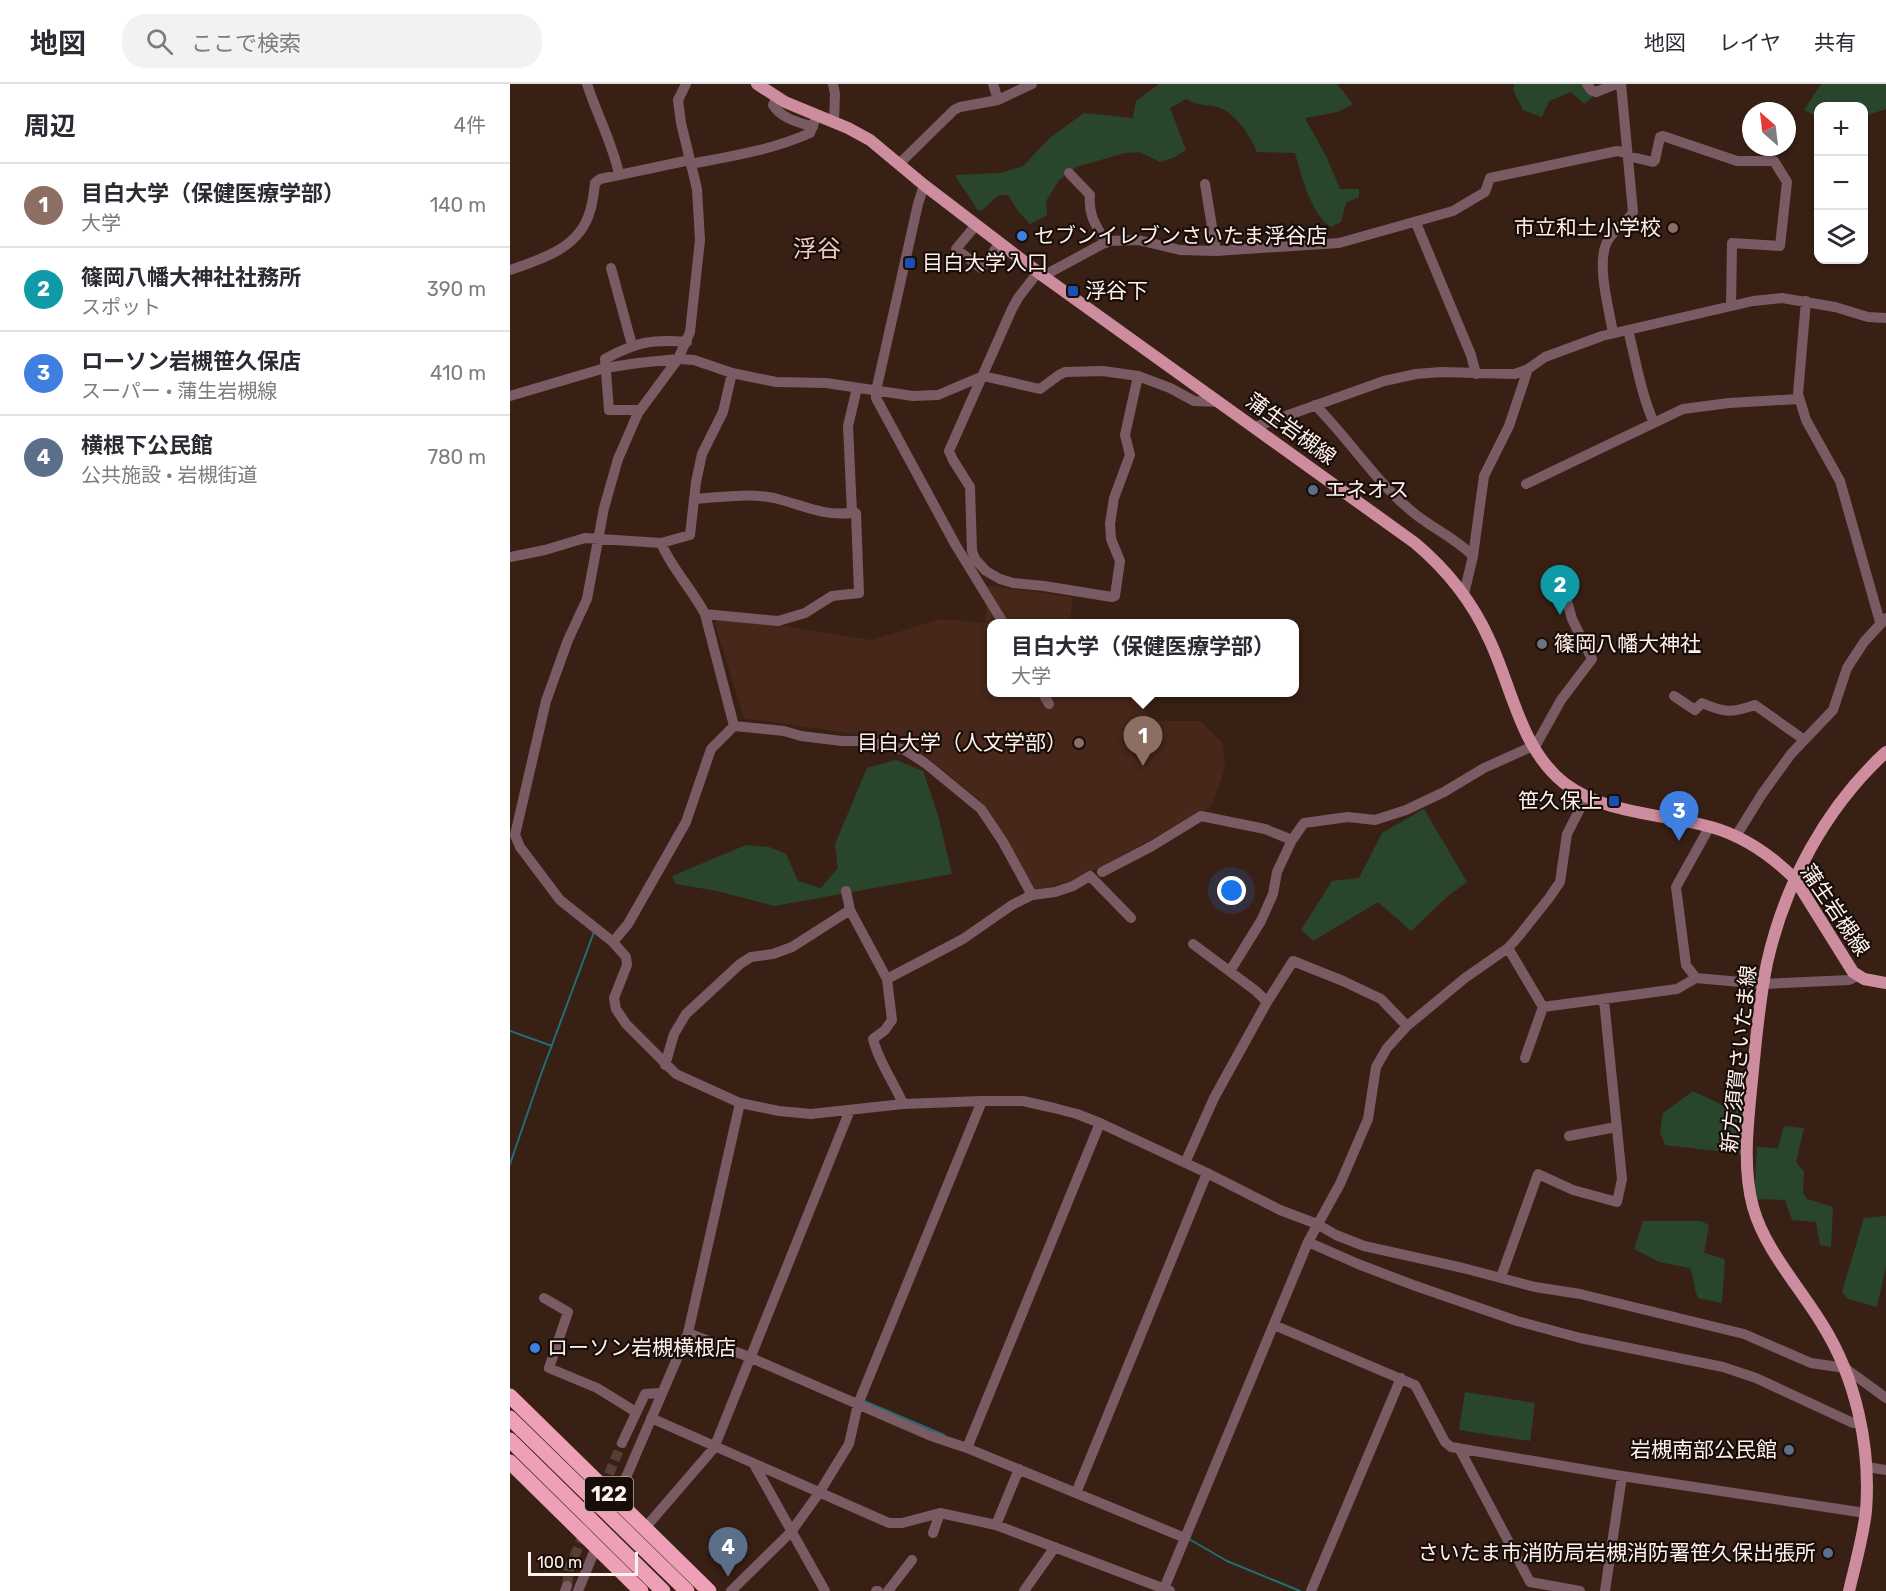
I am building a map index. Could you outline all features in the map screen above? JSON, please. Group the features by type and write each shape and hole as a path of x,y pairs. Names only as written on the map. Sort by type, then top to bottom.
{"highway":[{"name":"122","path":"510,1396 709,1591"},
{"path":"510,1418 687,1591"},
{"path":"510,1440 663,1591"},
{"name":"122","path":"510,1462 641,1591"}],"main road":[{"name":"蒲生岩槻線","path":"757,84 815,121 834,122 870,140 924,185 1040,274 1415,543 1431,556 1464,594 1490,640 1533,746 1556,776 1565,784 1609,806 1710,826 1736,836 1761,851 1795,879 1848,966 1858,976 1871,982 1886,983"},
{"name":"新方須賀さいたま線","path":"1849,1591 1865,1513 1867,1467 1861,1422 1845,1368 1822,1324 1766,1238 1753,1206 1747,1168 1748,1124 1763,984 1778,922 1795,879 1812,846 1850,791 1886,752"}],"street":[{"path":"587,84 595,109 614,151 619,174"},
{"path":"686,84 678,100 681,123 697,189 700,240 690,332 678,359 640,410 618,459 607,495 587,599 568,640 546,701 513,834 520,847 560,900 613,942 626,957 627,964 614,998 616,1009 626,1024 666,1065 684,1078 740,1103 779,1111 811,1114 903,1104 1023,1101 1077,1114 1207,1173 1280,1210 1364,1246 1535,1287 1580,1294 1744,1334 1810,1363 1845,1368 1886,1398"},
{"path":"833,84 834,122"},
{"path":"993,84 998,100"},
{"path":"898,164 960,106 998,100 1032,84"},
{"path":"1587,84 1591,90 1596,92 1616,84"},
{"path":"1613,333 1603,256 1606,243 1633,212 1621,84"},
{"path":"510,270 538,261 564,247 580,232 590,213 596,183 600,179 772,147 810,133 815,121"},
{"path":"971,561 970,487 949,450 1012,309 1040,274 1106,243 1138,240 1180,250 1216,251 1339,243 1453,212 1485,192 1490,178 1617,151 1653,162 1660,137 1663,136 1737,161 1774,161 1787,182 1780,246 1732,243 1731,306"},
{"path":"1069,173 1090,195 1091,217 1106,243"},
{"path":"1205,184 1216,251"},
{"path":"924,185 876,391 878,404 971,561 1001,619"},
{"path":"1416,223 1471,355 1476,374"},
{"path":"976,225 957,249 981,268 1000,243"},
{"path":"611,267 632,345"},
{"path":"1255,427 1384,381 1416,374 1515,374 1528,369 1545,357 1613,333 1731,306 1782,298 1806,301 1868,317 1886,318"},
{"path":"1736,836 1762,794 1803,740 1833,710 1847,668 1864,642 1883,620 1840,481 1806,420 1799,399 1800,359 1806,301"},
{"path":"1628,330 1645,403 1654,423"},
{"path":"640,410 609,410 604,369 605,358 632,345 661,340 687,342"},
{"path":"510,396 604,369 678,359 699,362 732,374 776,382 826,383 913,396 938,395 983,376 1040,389 1065,372 1103,371 1138,376 1170,388 1194,401 1220,402"},
{"path":"1464,594 1468,585 1473,556 1484,476 1509,426 1528,369"},
{"path":"510,557 545,550 585,538 661,543 690,535 696,482 702,454 723,412 732,374"},
{"path":"971,561 1000,579 1013,583 1115,596 1120,561 1111,539 1110,524 1114,498 1130,455 1125,435 1138,376"},
{"path":"852,513 848,426 857,388"},
{"path":"1526,484 1683,409 1729,403 1799,399"},
{"path":"1315,405 1403,504 1458,542 1473,556"},
{"path":"695,499 750,495 775,498 821,513 856,513 859,593 832,596 805,613 778,621 705,614"},
{"path":"661,543 668,560 705,614 734,726"},
{"path":"1230,971 1261,921 1274,894 1277,872 1292,840 1304,823 1348,817 1375,820 1406,810 1444,792 1484,768 1537,743 1561,700 1592,659 1572,619 1566,597"},
{"path":"1674,696 1695,710 1702,703 1723,712 1736,711 1755,705 1803,740"},
{"path":"1045,697 1049,704"},
{"path":"734,726 784,731 801,736 843,741 864,741 905,750 925,763 981,809 1003,842 1032,895"},
{"path":"613,942 628,924 686,822 711,749 734,726"},
{"path":"651,1418 889,1524 940,1513 996,1525 1166,1591 1185,1538 1308,1242 1340,1184 1368,1119 1376,1067 1387,1048 1407,1026 1465,978 1508,948 1520,936 1560,882 1567,834 1587,796"},
{"path":"1102,872 1152,846 1201,816 1265,829 1292,840"},
{"path":"1696,978 1686,965 1676,886 1710,826"},
{"path":"887,979 963,939 992,917 1032,895 1055,892 1073,886 1090,876 1131,918"},
{"path":"846,891 850,910 887,979 892,1020 885,1030 873,1039 883,1067 895,1085 903,1104"},
{"path":"666,1065 674,1034 686,1014 740,963 751,957 773,954 792,947 850,910"},
{"path":"1193,944 1256,991 1267,1002"},
{"path":"1508,948 1543,1007"},
{"path":"1185,1163 1214,1098 1267,1002 1293,961 1381,999 1407,1026"},
{"path":"1543,1007 1677,988 1696,978 1763,984 1849,980 1858,976"},
{"path":"1501,1277 1538,1174 1573,1190 1617,1202 1622,1179 1604,1000"},
{"path":"1525,1058 1543,1007"},
{"path":"731,1591 791,1532 819,1493 849,1444 858,1404 982,1101"},
{"path":"614,1498 624,1482 688,1333 740,1103"},
{"path":"645,1528 714,1448 850,1110"},
{"path":"967,1448 1100,1123"},
{"path":"1569,1136 1616,1127"},
{"path":"1076,1493 1207,1173"},
{"path":"1308,1242 1413,1285 1517,1321 1580,1338 1723,1367 1756,1378 1853,1423 1861,1422"},
{"path":"544,1298 568,1312 549,1368 597,1388 636,1412"},
{"path":"1274,1325 1415,1385 1445,1442 1451,1447 1865,1513"},
{"path":"688,1333 931,1436 967,1448 1185,1538"},
{"path":"1311,1591 1401,1378"},
{"path":"622,1443 645,1394 661,1393"},
{"path":"1458,1448 1530,1582 1580,1591"},
{"path":"755,1466 825,1591"},
{"path":"1867,1467 1886,1470"},
{"path":"996,1525 1019,1469"},
{"path":"1605,1591 1622,1476"},
{"path":"933,1533 940,1513"},
{"path":"578,1591 596,1547"},
{"path":"1024,1591 1055,1547"},
{"path":"888,1591 912,1560"}],"shaded area":[{"path":"988,586 1073,597 1070,619 987,619 987,697 1137,697 1151,721 1200,721 1223,744 1225,768 1212,806 1080,878 1036,890 981,801 909,742 744,718 713,618 777,625 872,640 940,619 985,623"}],"green space":[{"path":"1159,84 1337,84 1353,104 1338,112 1305,118 1326,156 1340,189 1359,189 1359,197 1346,203 1341,222 1331,227 1312,204 1295,153 1257,152 1251,139 1230,113 1186,99 1170,108 1186,150 1173,158 1160,162 1139,152 1125,153 1076,167 1059,180 1046,201 1047,215 1030,224 1008,195 999,195 981,211 977,210 955,175 1000,173 1023,166 1051,137 1084,113 1133,118 1136,101"},
{"path":"1514,84 1586,84 1593,97 1584,104 1571,92 1549,101 1542,117 1523,110 1513,90"},
{"path":"1821,84 1886,84 1886,109 1868,115 1868,102 1814,102 1814,115 1804,110"},
{"path":"896,760 923,771 938,815 952,874 774,906 717,891 676,884 672,876 746,845 769,847 786,854 798,881 821,888 838,868 835,844 867,768"},
{"path":"1424,809 1467,882 1449,895 1411,931 1378,902 1313,941 1301,930 1332,881 1359,878 1382,833"},
{"path":"1693,1091 1722,1105 1748,1107 1742,1154 1665,1145 1660,1132 1663,1113"},
{"path":"1784,1126 1804,1128 1796,1162 1804,1172 1803,1193 1807,1199 1833,1207 1831,1247 1820,1245 1816,1222 1792,1220 1785,1200 1754,1199 1757,1147 1778,1148"},
{"path":"1886,1216 1886,1266 1877,1307 1848,1299 1842,1292 1864,1218"},
{"path":"1643,1221 1701,1221 1709,1225 1704,1253 1725,1259 1722,1303 1698,1298 1690,1268 1659,1262 1634,1249"},
{"path":"1465,1392 1535,1403 1530,1441 1459,1430"}],"waterway":[{"path":"510,1164 594,932"},
{"path":"510,1031 552,1046"},
{"path":"864,1401 944,1435"},
{"path":"1189,1539 1227,1561 1300,1591"}],"tunnel":[{"path":"567,1586 569,1569 622,1443"}],"place":[{"name":"市立和土小学校","path":"1673,228"},
{"name":"セブンイレブンさいたま浮谷店","path":"1022,236"},
{"name":"目白大学入口","path":"910,263"},
{"name":"浮谷下","path":"1073,291"},
{"name":"エネオス","path":"1313,490"},
{"name":"篠岡八幡大神社社務所","path":"1560,615"},
{"name":"篠岡八幡大神社","path":"1542,644"},
{"name":"目白大学（人文学部）","path":"1079,743"},
{"name":"目白大学（保健医療学部）","path":"1143,766"},
{"name":"笹久保上","path":"1614,801"},
{"name":"ローソン岩槻笹久保店","path":"1679,841"},
{"name":"ローソン岩槻横根店","path":"535,1348"},
{"name":"岩槻南部公民館","path":"1789,1450"},
{"name":"さいたま市消防局岩槻消防署笹久保出張所","path":"1828,1553"},
{"name":"横根下公民館","path":"728,1577"}],"district":[{"name":"浮谷","path":"817,249"}]}
